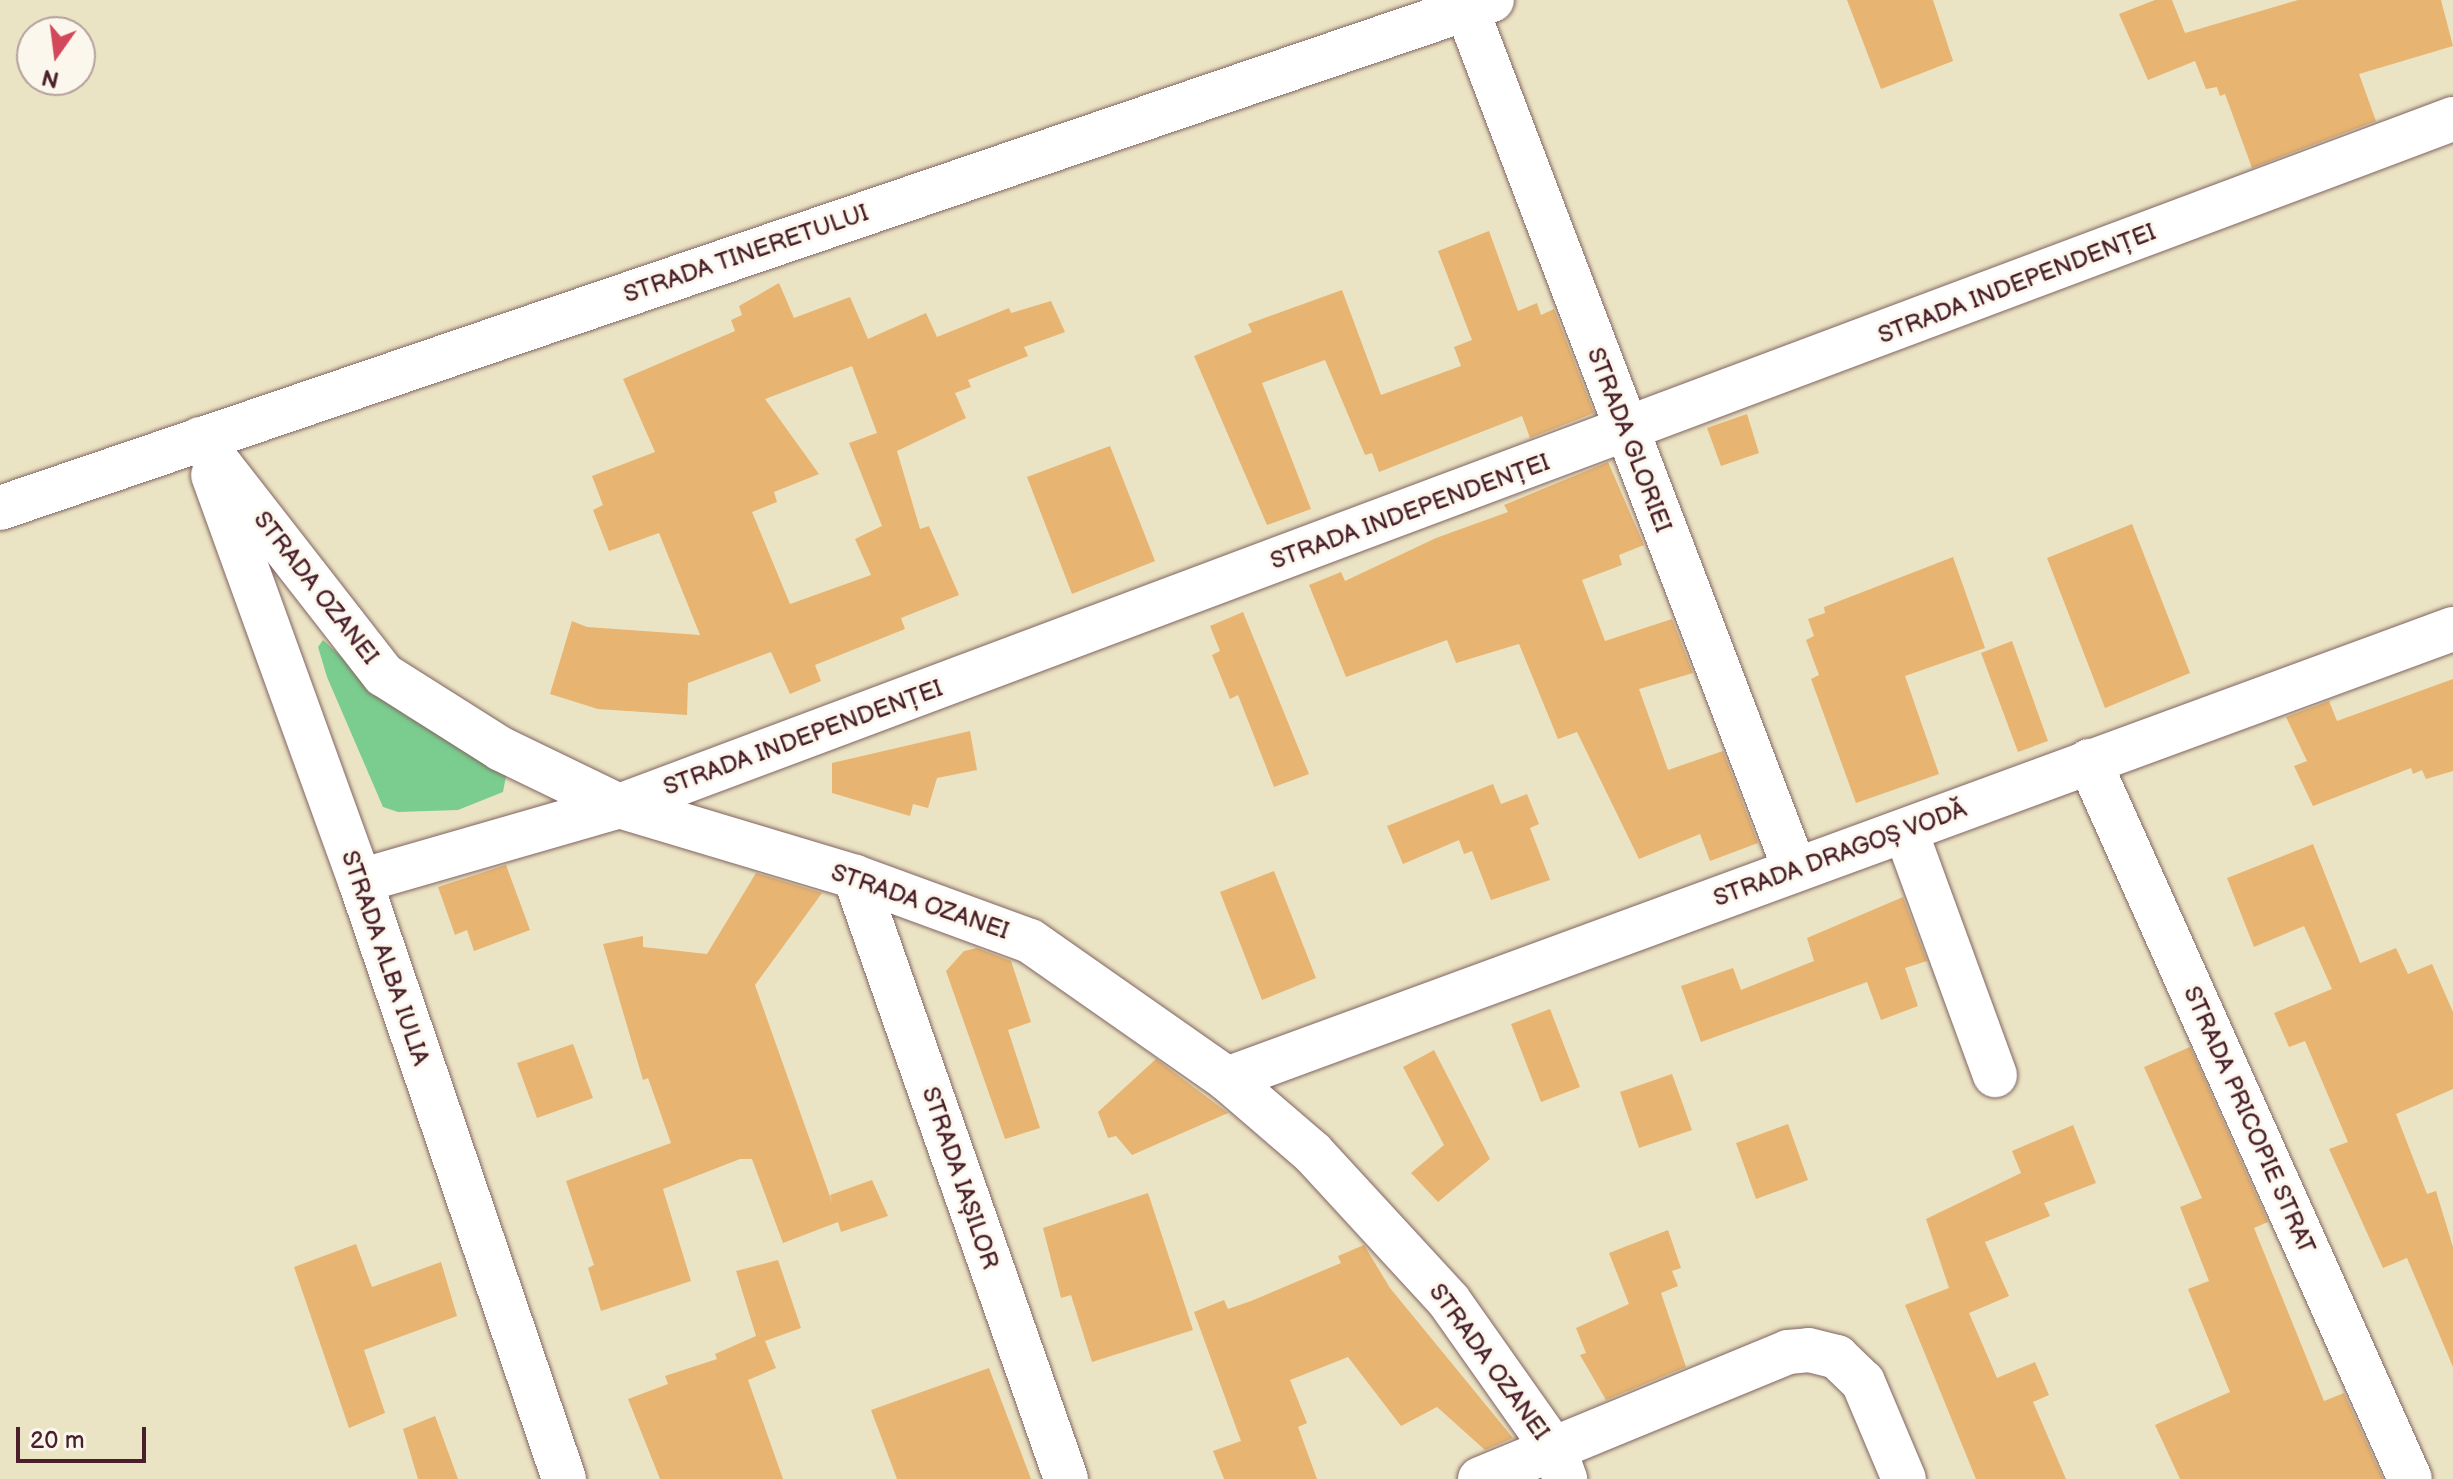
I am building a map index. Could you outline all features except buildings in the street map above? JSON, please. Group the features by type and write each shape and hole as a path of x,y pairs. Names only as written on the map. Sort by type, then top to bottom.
{"street":[{"name":"STRADA GLORIEI","path":"1480,5 1625,432 1795,870"},
{"name":"STRADA TINERETULUI","path":"0,508 1480,5"},
{"name":"STRADA INDEPENDENȚEI","path":"360,881 619,806 1625,432 2453,119"},
{"name":"STRADA OZANEI","path":"200,439 384,675 501,749 619,806 855,877 1030,941 1227,1079 1313,1153 1449,1301 1560,1465"},
{"name":"STRADA ALBA IULIA","path":"200,439 360,881 564,1479"},
{"name":"STRADA DRAGOȘ VODĂ","path":"1227,1079 2453,629"},
{"name":"STRADA PRICOPIE STRAT","path":"2089,761 2410,1479"},
{"path":"1906,832 1995,1075"},
{"name":"STRADA IAȘILOR","path":"855,877 1066,1479"},
{"path":"1480,1479 1560,1465 1788,1352 1837,1357 1863,1382 1904,1479"}],"green space":[{"path":"323,640 405,715 498,768 506,776 503,792 458,810 398,812 383,807 327,677 318,647"}]}
